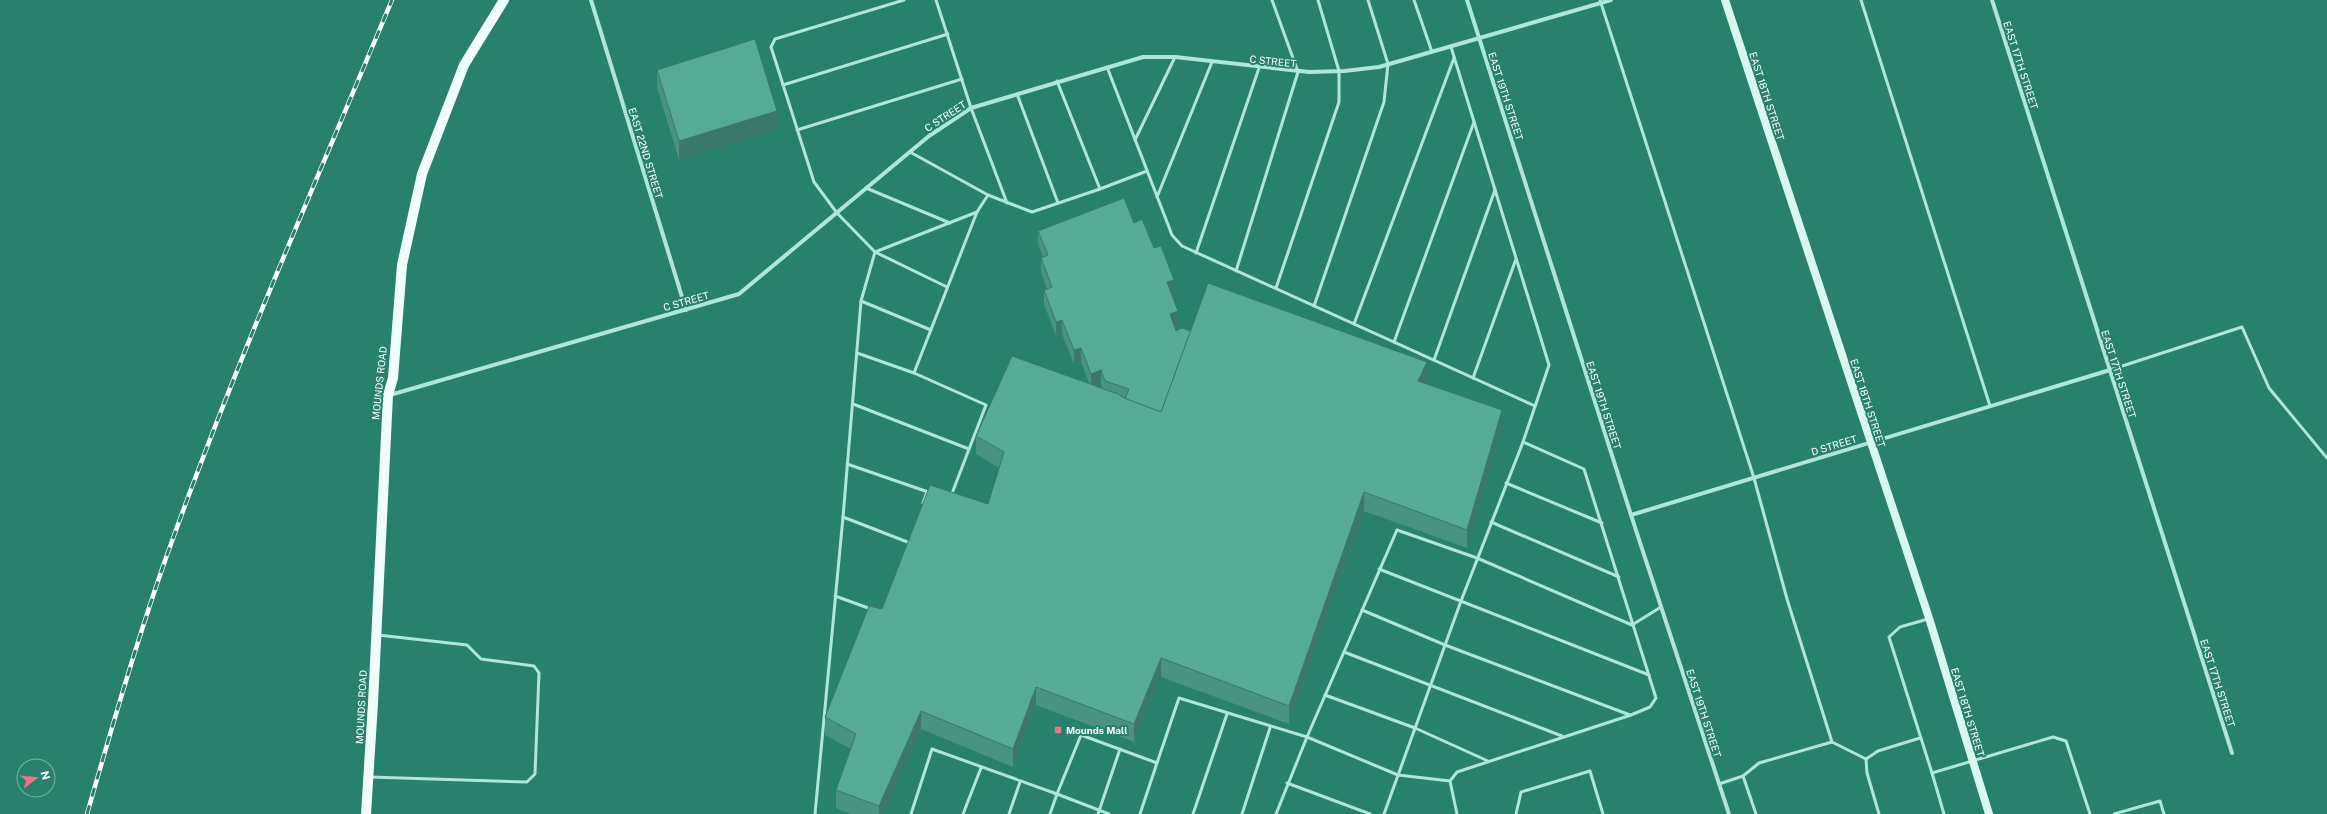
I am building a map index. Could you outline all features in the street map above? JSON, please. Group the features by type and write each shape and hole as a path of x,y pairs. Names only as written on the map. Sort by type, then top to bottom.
{"main road":[{"name":"MOUNDS ROAD","path":"366,814 377,635 388,395 393,378 402,265 422,174 464,65 504,0"}],"street":[{"name":"EAST 22ND STREET","path":"592,0 686,310"},
{"name":"EAST 19TH STREET","path":"1467,0 1631,515 1729,814"},
{"name":"C STREET","path":"388,395 738,294 929,136 971,108 1057,81 1143,57 1175,57 1298,72 1339,72 1388,64 1480,39 1601,1 1611,0"},
{"name":"EAST 18TH STREET","path":"1725,0 1930,618 1989,814"},
{"name":"EAST 17TH STREET","path":"1992,0 2232,753"},
{"name":"D STREET","path":"1631,515 2110,370"}],"lane":[{"path":"904,0 775,38 771,47 814,182 837,213 875,252 947,287"},
{"path":"936,0 971,108 1008,203"},
{"path":"1236,271 1298,72 1272,0"},
{"path":"1276,288 1339,102 1339,72 1318,0"},
{"path":"1314,306 1384,102 1388,64 1368,0"},
{"path":"1414,0 1432,52"},
{"path":"1861,0 1990,406"},
{"path":"1601,1 1754,478 1787,599 1832,742"},
{"path":"783,85 948,34"},
{"path":"1384,814 1461,601 1522,442 1549,365 1451,47"},
{"path":"1135,140 1175,57"},
{"path":"1354,324 1454,58"},
{"path":"1157,197 1212,62"},
{"path":"1107,67 1172,235 1182,246 1535,406"},
{"path":"1196,252 1258,68"},
{"path":"797,130 962,79"},
{"path":"1057,81 1100,189"},
{"path":"1017,94 1058,203"},
{"path":"1394,342 1474,122"},
{"path":"910,152 988,195 1032,212 1147,171"},
{"path":"866,188 950,223"},
{"path":"1434,360 1495,190"},
{"path":"914,373 977,212 988,195"},
{"path":"875,252 977,212"},
{"path":"815,814 858,354 861,301 875,252"},
{"path":"1473,378 1516,259"},
{"path":"861,301 931,330"},
{"path":"2110,370 2242,327 2269,388 2327,458"},
{"path":"858,354 914,373 986,405 950,500"},
{"path":"853,404 969,449"},
{"path":"1457,814 1450,781 1457,772 1562,736 1631,715 1650,707 1656,698 1584,469 1522,442"},
{"path":"847,464 935,494"},
{"path":"1506,483 1602,523"},
{"path":"922,507 927,492"},
{"path":"843,517 910,544 912,536"},
{"path":"1491,522 1619,577"},
{"path":"1276,814 1287,783 1397,530 1477,558 1632,625"},
{"path":"1379,569 1649,675"},
{"path":"835,596 875,611"},
{"path":"1632,625 1661,607"},
{"path":"1362,610 1445,645 1631,715"},
{"path":"1930,618 1900,627 1889,637 1944,814"},
{"path":"368,777 527,782 535,774 539,674 534,666 481,659 467,644 377,635"},
{"path":"1344,652 1562,736"},
{"path":"1325,695 1415,728 1489,761"},
{"path":"1140,814 1179,698 1270,728 1307,738 1398,775 1450,781"},
{"path":"1193,814 1227,714"},
{"path":"1242,814 1270,728"},
{"path":"1050,814 1081,735 1157,763"},
{"path":"1932,773 2045,737 2053,737 2066,741 2090,814"},
{"path":"1866,759 1878,751 1920,738"},
{"path":"1719,784 1743,776 1759,764 1832,742 1866,759"},
{"path":"911,814 932,749 981,768 1057,794 1098,812 1110,814"},
{"path":"1098,812 1120,749"},
{"path":"1866,759 1867,773 1879,814"},
{"path":"964,814 981,768"},
{"path":"1516,814 1521,792 1590,771 1603,814"},
{"path":"1743,776 1756,814"},
{"path":"1009,814 1020,782"},
{"path":"1287,783 1370,814"},
{"path":"2114,814 2160,801 2164,814"}],"building":[{"path":"755,39 777,111 679,141 657,70"},
{"path":"1124,198 1134,223 1142,219 1154,248 1161,246 1174,280 1167,282 1178,311 1170,314 1176,331 1182,328 1191,331 1161,412 1125,399 1129,389 1105,381 1101,370 1091,374 1081,348 1074,350 1062,320 1056,322 1044,290 1052,287 1041,258 1048,255 1038,231"},
{"path":"1208,283 1427,362 1418,381 1502,410 1467,530 1364,492 1289,706 1161,658 1134,724 1036,687 1013,749 921,711 879,806 836,790 856,734 825,717 869,606 882,609 930,485 988,504 1004,452 976,436 1012,356 1118,394 1124,398 1161,412"}],"railway":[{"path":"87,814 145,619 193,485 247,345 392,0"}],"place":[{"name":"Mounds Mall","path":"1058,730"}]}
